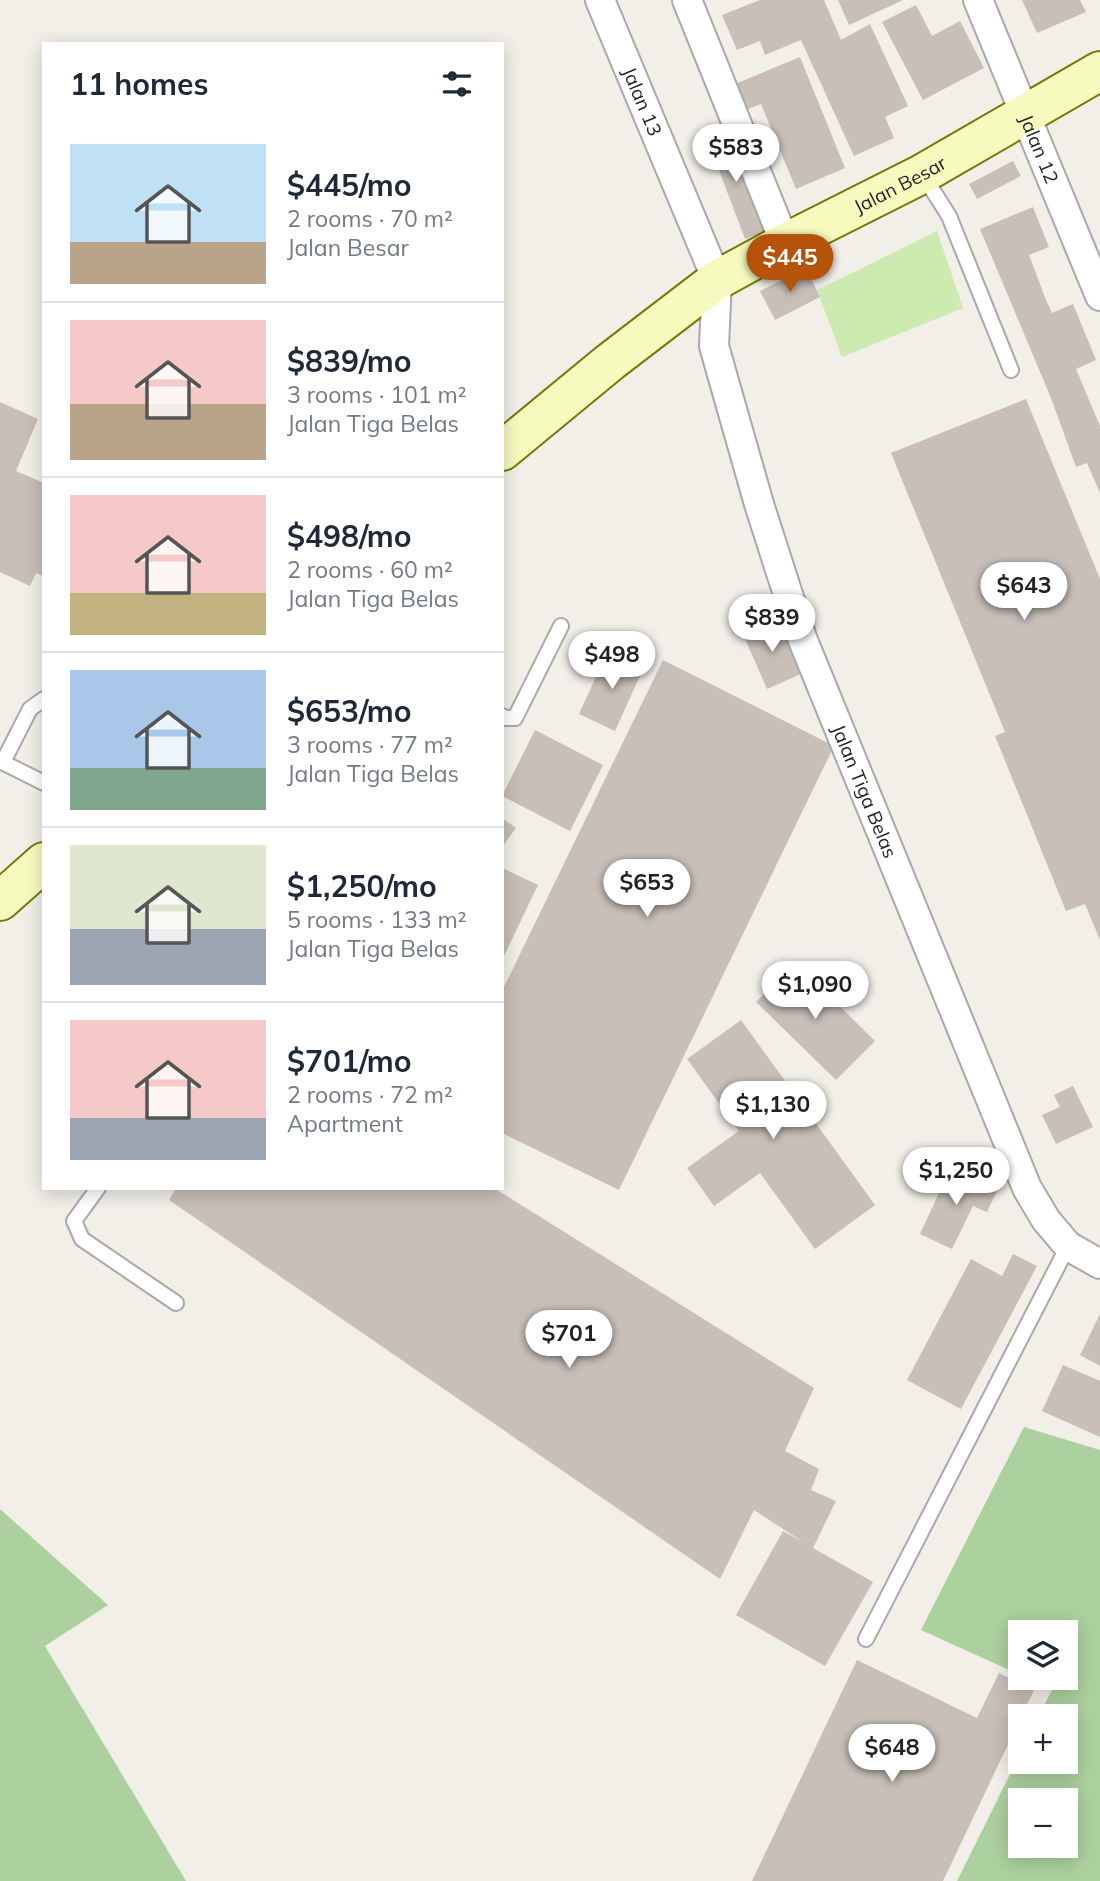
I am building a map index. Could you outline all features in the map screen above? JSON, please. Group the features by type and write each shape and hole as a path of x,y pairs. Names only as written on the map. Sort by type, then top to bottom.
{"main road":[{"name":"Jalan Besar","path":"504,448 716,280 922,174 1100,71"},
{"path":"0,901 42,864"}],"street":[{"name":"Jalan 13","path":"600,0 716,280"},
{"path":"687,0 785,243"},
{"name":"Jalan 12","path":"978,0 1100,296"},
{"name":"Jalan Tiga Belas","path":"716,280 714,346 759,504 802,638 1027,1188 1046,1220 1068,1246 1100,1264"}],"lane":[{"path":"922,174 949,216 1011,370"},
{"path":"504,717 516,718 561,626"},
{"path":"42,700 30,709 1,761 42,782"},
{"path":"96,1190 74,1221 82,1239 176,1303"},
{"path":"866,1639 1068,1246"}],"green space":[{"path":"937,231 963,308 842,357 817,290"},
{"path":"1024,1427 1100,1450 1100,1881 957,1881 1010,1774 1078,1774 1078,1704 1045,1704 1052,1690 1078,1690 1078,1620 1008,1620 1008,1670 921,1630"},
{"path":"0,1509 108,1605 45,1646 186,1881 0,1881"}],"building":[{"path":"760,0 824,0 841,40 870,24 908,106 885,117 894,138 854,156 801,40 765,55 760,41 737,50 722,15"},
{"path":"838,0 903,0 849,25"},
{"path":"1022,0 1080,0 1086,12 1037,33"},
{"path":"916,5 932,36 960,21 984,68 923,100 882,22"},
{"path":"800,57 845,168 796,189 761,104 745,110 735,84"},
{"path":"728,129 766,231 745,239 706,136"},
{"path":"1013,161 1021,176 977,199 969,184"},
{"path":"1033,207 1049,247 1029,255 1046,300 1052,313 1073,304 1096,360 1076,369 1100,426 1100,493 1087,463 1076,467 1051,398 980,229"},
{"path":"806,268 820,297 775,320 760,291"},
{"path":"1026,399 1100,579 1100,940 1085,904 1066,911 995,736 1005,732 891,453"},
{"path":"0,402 38,419 16,471 42,482 42,575 36,573 30,586 0,572"},
{"path":"777,619 801,674 767,689 743,634"},
{"path":"608,650 644,667 615,731 579,714"},
{"path":"663,660 834,746 619,1190 504,1134 504,987"},
{"path":"535,730 603,765 570,831 504,797 504,792"},
{"path":"504,819 516,828 504,844"},
{"path":"504,869 538,885 504,956"},
{"path":"795,962 875,1041 836,1080 756,1002"},
{"path":"741,1020 875,1205 815,1249 760,1173 714,1206 687,1168 739,1131 687,1059"},
{"path":"1073,1086 1093,1127 1056,1144 1042,1115 1060,1107 1054,1095"},
{"path":"951,1167 998,1189 987,1212 973,1206 952,1249 920,1234"},
{"path":"175,1190 497,1190 814,1388 785,1451 819,1469 811,1490 836,1501 813,1548 873,1582 825,1666 736,1615 783,1531 803,1542 754,1510 720,1579 169,1200"},
{"path":"1013,1254 1037,1266 961,1409 907,1380 971,1259 1002,1276"},
{"path":"1100,1314 1100,1366 1080,1355"},
{"path":"1063,1365 1100,1381 1100,1437 1042,1411"},
{"path":"857,1660 977,1718 999,1673 1008,1677 1008,1690 1034,1690 1027,1704 1008,1704 1008,1745 943,1881 752,1881"}]}
